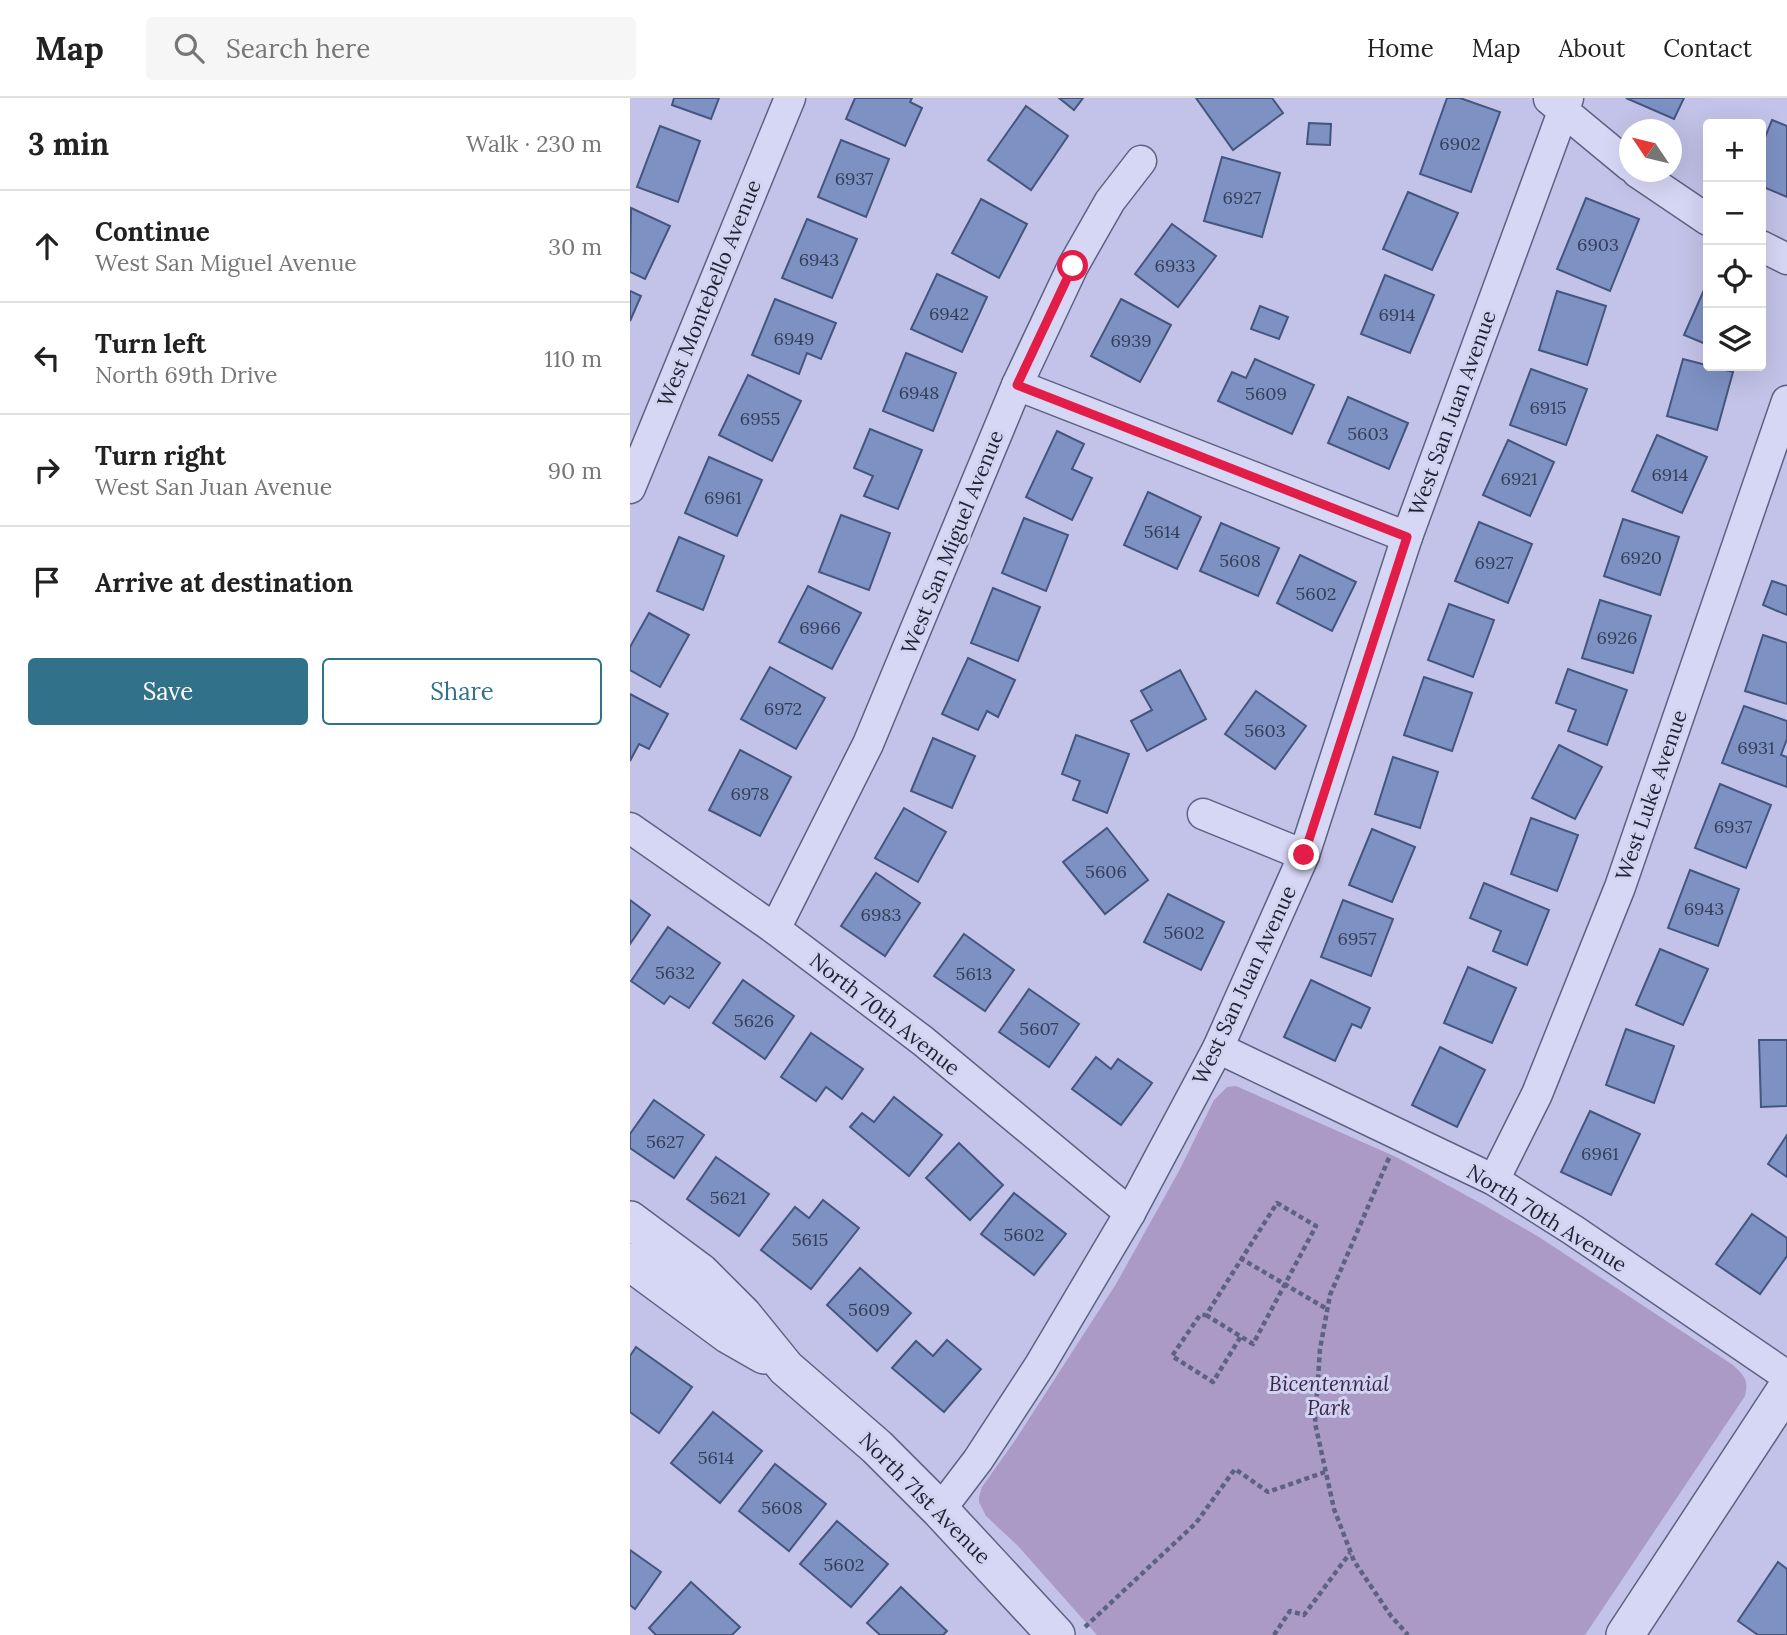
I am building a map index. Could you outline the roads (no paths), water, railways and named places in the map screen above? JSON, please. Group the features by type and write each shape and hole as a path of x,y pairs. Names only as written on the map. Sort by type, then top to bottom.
{"street":[{"name":"West Montebello Avenue","path":"630,488 790,98"},
{"path":"1560,103 1619,157"},
{"name":"West San Juan Avenue","path":"940,1510 978,1460 1040,1366 1130,1213 1218,1048 1304,855 1407,537 1560,103"},
{"name":"West San Miguel Avenue","path":"775,929 869,744 1017,385 1073,266 1110,201 1141,161"},
{"path":"1652,182 1703,217"},
{"path":"1766,248 1787,259"},
{"path":"1017,385 1407,537"},
{"name":"West Luke Avenue","path":"1494,1180 1537,1094 1620,887 1787,401"},
{"path":"1203,814 1304,855"},
{"name":"North 70th Avenue","path":"630,828 775,929 923,1041 1130,1213"},
{"name":"North 70th Avenue","path":"1218,1048 1494,1180 1573,1230 1787,1376"},
{"name":"North 71st Avenue","path":"630,1220 700,1272 743,1315 786,1368 877,1447 940,1510 1056,1635"},
{"name":"North 71st Avenue","path":"630,1262 729,1335 786,1368"},
{"path":"1625,1635 1787,1388"}],"park label":[{"name":"Bicentennial Park","path":"1329,1395"}]}
